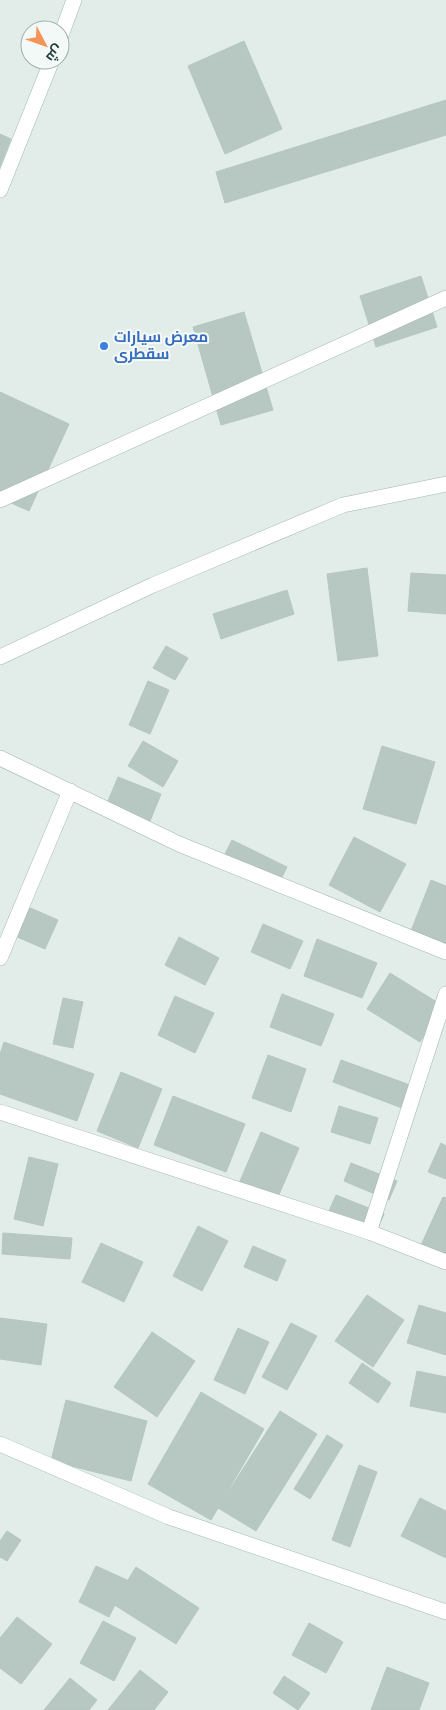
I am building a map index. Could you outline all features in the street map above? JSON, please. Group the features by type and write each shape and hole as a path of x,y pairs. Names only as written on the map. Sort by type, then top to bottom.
{"street":[{"path":"67,20 74,0"},
{"path":"0,190 48,70"},
{"path":"0,500 446,298"},
{"path":"0,657 153,585 343,505 446,484"},
{"path":"0,758 179,844 446,952"},
{"path":"0,958 70,792"},
{"path":"369,1232 446,994"},
{"path":"0,1112 369,1232 446,1262"},
{"path":"0,1444 169,1517 446,1612"}],"building":[{"path":"244,41 282,129 225,154 188,66"},
{"path":"446,100 446,135 225,203 216,172"},
{"path":"0,134 11,139 0,167"},
{"path":"421,276 437,327 376,347 360,296"},
{"path":"244,312 273,410 221,425 193,327"},
{"path":"0,392 69,424 29,511 0,498"},
{"path":"367,568 378,656 338,661 327,574"},
{"path":"411,573 446,575 446,614 408,611"},
{"path":"287,590 294,614 221,639 213,614"},
{"path":"166,646 188,658 175,680 153,668"},
{"path":"148,681 169,690 150,734 129,725"},
{"path":"143,741 178,761 163,787 128,766"},
{"path":"382,746 435,762 416,824 363,809"},
{"path":"118,777 161,794 146,831 103,813"},
{"path":"354,837 406,864 380,912 329,885"},
{"path":"232,840 287,867 279,883 224,856"},
{"path":"431,880 446,886 446,951 409,936"},
{"path":"28,907 58,920 45,949 15,936"},
{"path":"263,924 303,941 290,969 251,952"},
{"path":"179,937 219,958 205,985 165,965"},
{"path":"317,939 377,963 362,998 304,976"},
{"path":"390,973 443,1006 420,1042 367,1009"},
{"path":"282,994 334,1014 321,1046 270,1027"},
{"path":"175,996 214,1013 195,1053 158,1035"},
{"path":"63,998 83,1002 73,1048 53,1044"},
{"path":"4,1042 94,1074 77,1121 0,1094 0,1054"},
{"path":"268,1055 306,1069 291,1112 252,1098"},
{"path":"341,1060 410,1085 402,1108 333,1082"},
{"path":"121,1072 162,1089 138,1148 97,1131"},
{"path":"173,1096 245,1124 226,1172 154,1145"},
{"path":"339,1106 378,1118 370,1144 331,1132"},
{"path":"261,1132 299,1148 275,1204 237,1188"},
{"path":"441,1143 446,1146 446,1179 428,1172"},
{"path":"29,1157 58,1164 43,1226 14,1219"},
{"path":"351,1163 397,1181 389,1200 344,1181"},
{"path":"336,1195 384,1214 377,1230 329,1211"},
{"path":"443,1197 446,1198 446,1270 416,1256"},
{"path":"198,1226 228,1241 202,1291 173,1276"},
{"path":"3,1233 72,1238 70,1259 2,1254"},
{"path":"101,1243 143,1262 124,1302 82,1282"},
{"path":"253,1246 286,1260 277,1281 244,1267"},
{"path":"367,1295 404,1320 373,1367 335,1341"},
{"path":"419,1305 446,1313 446,1355 407,1343"},
{"path":"0,1318 47,1324 41,1365 0,1359"},
{"path":"291,1323 317,1336 287,1390 262,1377"},
{"path":"238,1328 269,1342 245,1394 214,1380"},
{"path":"152,1332 195,1361 157,1417 114,1387"},
{"path":"362,1363 391,1383 378,1403 349,1383"},
{"path":"417,1371 446,1377 446,1413 410,1406"},
{"path":"201,1392 264,1429 211,1520 148,1484"},
{"path":"66,1400 147,1421 131,1481 51,1461"},
{"path":"280,1411 317,1434 256,1531 218,1508"},
{"path":"327,1435 343,1445 310,1499 294,1489"},
{"path":"359,1465 377,1472 350,1547 332,1540"},
{"path":"420,1498 446,1511 446,1558 401,1536"},
{"path":"7,1531 21,1540 7,1561 0,1557 0,1541"},
{"path":"96,1566 127,1580 109,1617 79,1602"},
{"path":"136,1567 199,1608 176,1644 113,1604"},
{"path":"17,1617 52,1644 21,1684 0,1668 0,1638"},
{"path":"103,1621 136,1638 114,1681 80,1663"},
{"path":"309,1623 343,1642 326,1673 292,1655"},
{"path":"387,1667 429,1683 419,1710 371,1710"},
{"path":"140,1670 168,1692 154,1710 108,1710"},
{"path":"284,1676 310,1693 298,1710 273,1693"},
{"path":"70,1678 97,1700 89,1710 44,1710"}],"place":[{"name":"معرض سيارات سقطرى","path":"104,346"}]}
